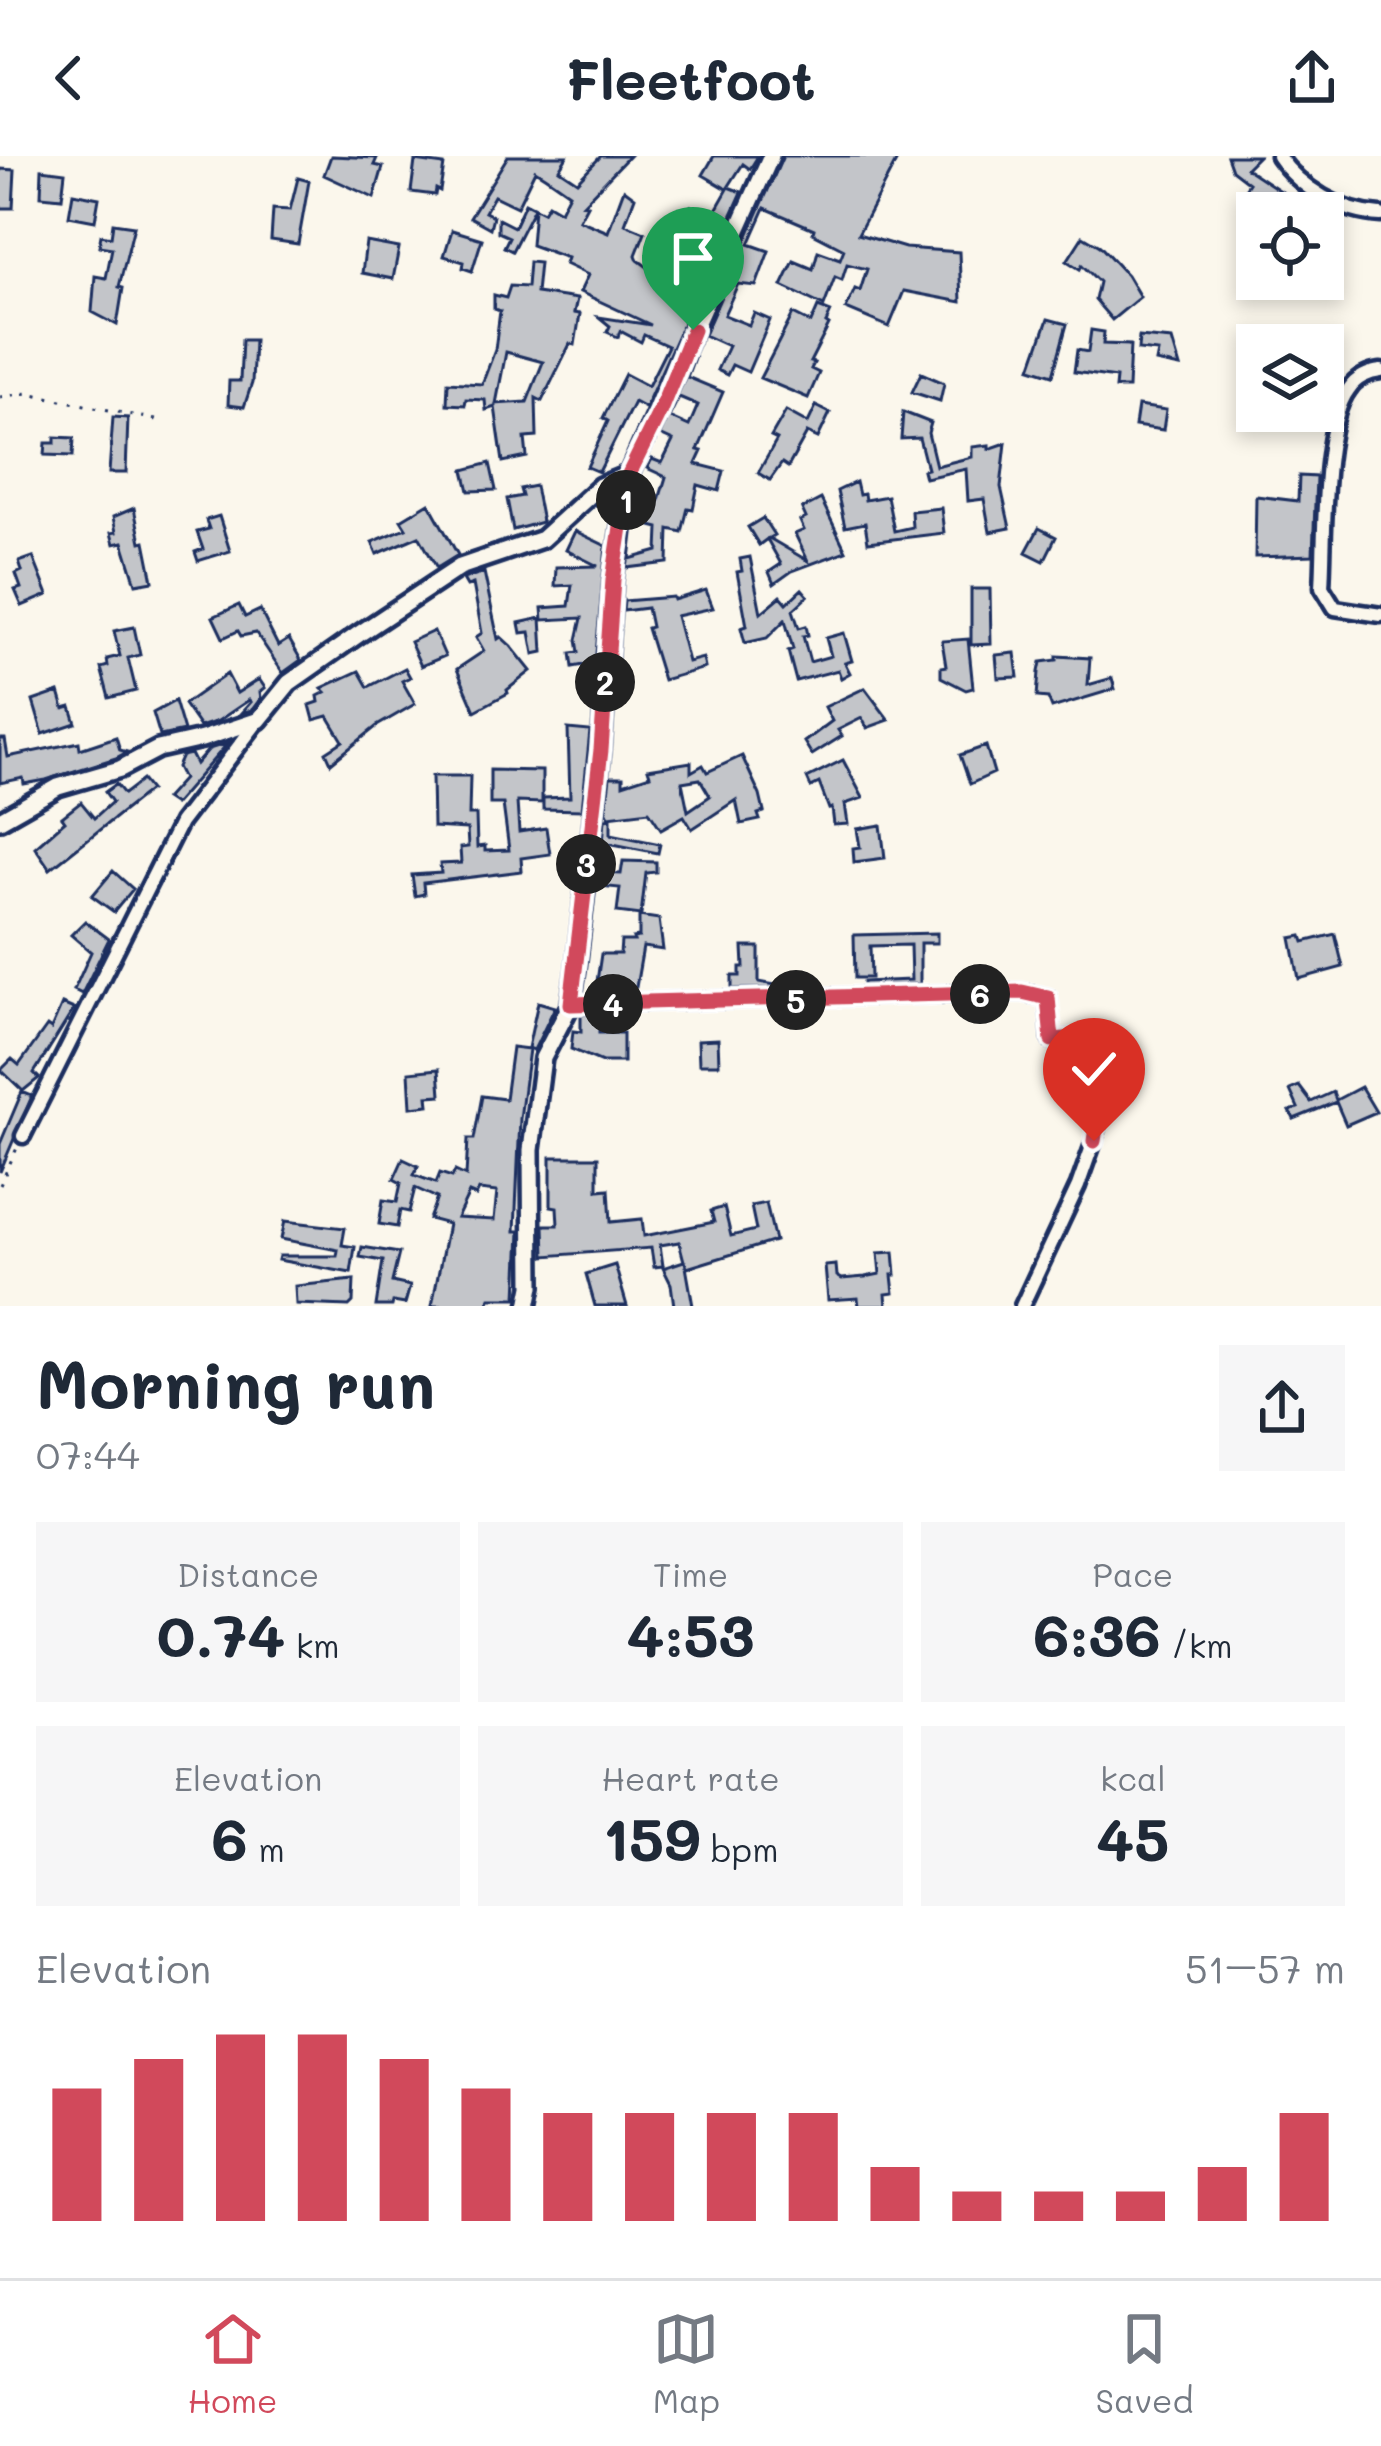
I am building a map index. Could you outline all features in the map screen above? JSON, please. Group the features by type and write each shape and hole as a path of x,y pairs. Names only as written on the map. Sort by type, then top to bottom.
{"street":[{"path":"528,1306 532,1286 531,1150 543,1058 571,1004 601,750 613,580 629,474 771,156"},
{"path":"1278,156 1308,190 1381,215"},
{"path":"1381,371 1368,373 1348,389 1332,433 1322,587 1335,608 1381,615"},
{"path":"23,1136 180,823 290,683 460,567 542,539 600,486 629,474"},
{"path":"0,820 58,787 120,769 158,749 259,720"},
{"path":"571,1004 1022,992 1048,998 1052,1040 1090,1037 1105,1086 1094,1141 1078,1186 1022,1306"}],"path":[{"path":"0,397 28,393 156,420"},
{"path":"0,1185 23,1136"}],"building":[{"path":"331,156 377,158 374,165 383,167 374,198 324,175"},
{"path":"508,156 567,156 559,169 577,181 601,156 629,156 583,204 587,205 579,220 608,232 624,189 635,197 625,224 645,232 638,260 664,279 696,223 685,217 691,206 712,217 729,187 742,192 720,241 715,249 710,246 695,273 700,275 691,291 696,294 645,408 634,402 599,472 587,467 608,421 603,418 625,374 648,386 668,346 644,335 641,342 620,331 618,337 607,332 610,326 599,317 651,325 580,292 588,275 565,264 567,258 531,245 534,208 512,251 504,247 509,237 498,232 498,219 514,227 525,203 543,212 548,204 560,211 569,193 546,177 535,170 517,207 494,196 485,212 493,216 490,228 470,217"},
{"path":"714,156 758,156 750,169 743,164 727,189 703,175"},
{"path":"783,156 899,156 858,234 905,248 959,252 961,302 904,291 889,327 846,309 855,289 860,291 867,269 847,264 842,280 835,277 824,306 782,286 794,261 813,269 818,251 840,259 844,249 813,233 814,229 765,208 749,244 769,251 756,286 738,284 724,315 749,325 754,313 770,320 748,372 732,365 727,375 717,370 728,346 704,335"},
{"path":"1227,156 1258,156 1246,168 1282,192 1243,192 1249,183 1232,170"},
{"path":"415,161 444,165 440,191 436,189 435,195 411,192"},
{"path":"0,169 15,170 13,208 0,208"},
{"path":"42,169 65,172 62,198 41,196"},
{"path":"298,178 309,181 298,244 271,240 273,209 290,210"},
{"path":"73,193 99,198 95,221 69,216"},
{"path":"113,223 134,226 119,287 123,288 117,325 92,312 95,276 106,278 112,248 99,246 101,235 111,237"},
{"path":"452,230 482,239 472,271 463,268 464,262 444,256"},
{"path":"1083,236 1100,246 1140,297 1112,320 1095,300 1099,282 1082,265 1080,269 1067,261"},
{"path":"366,242 399,248 393,279 362,273"},
{"path":"529,262 539,263 536,293 577,299 574,313 580,314 575,345 570,344 542,401 536,398 537,437 525,438 527,457 503,462 495,407 486,410 485,400 447,404 448,382 482,384 495,350 500,311 494,309 494,295 506,298 510,286 527,287","holes":["506,352 543,362 527,402 496,404"]},
{"path":"818,307 831,312 810,362 814,363 811,369 819,373 808,398 760,378 793,314 811,323"},
{"path":"1048,319 1067,324 1053,375 1031,368"},
{"path":"1091,330 1104,332 1103,344 1130,345 1128,388 1115,388 1116,378 1074,372 1077,350 1088,352"},
{"path":"1139,337 1172,340 1180,367 1156,362 1158,352 1138,350"},
{"path":"242,340 254,340 252,383 244,407 228,405 229,381 240,381"},
{"path":"695,355 687,377 723,392 696,464 724,471 719,491 698,485 682,532 669,529 668,563 627,568 635,517 630,559 658,551 659,528 651,526 666,477 647,468 652,459 662,463 673,441 660,435","holes":["679,397 698,405 689,426 669,417"]},
{"path":"921,373 944,383 940,401 912,392"},
{"path":"816,406 830,413 818,438 807,433 788,467 782,463 770,480 758,473 777,440 771,437 786,411 808,423"},
{"path":"1138,406 1166,410 1163,430 1135,426"},
{"path":"903,412 931,423 928,433 936,466 972,457 972,447 989,445 989,449 1006,443 1001,487 1010,528 990,532 984,499 968,501 966,469 925,478 919,438 901,439"},
{"path":"113,417 128,418 126,473 109,473"},
{"path":"55,437 74,438 73,456 45,455 46,443 55,443"},
{"path":"490,463 496,490 469,491 464,470"},
{"path":"1299,476 1316,477 1313,555 1255,557 1256,496 1298,501"},
{"path":"856,482 865,500 887,496 894,531 912,527 911,511 941,508 944,533 868,542 865,523 845,527 837,491"},
{"path":"535,486 542,522 513,530 507,499"},
{"path":"821,499 846,551 792,571 774,584 769,572 781,564 767,539 759,545 748,527 763,518 774,535 769,538 808,561 795,534 804,530 802,509"},
{"path":"429,503 458,555 437,568 419,536 377,554 372,542 406,528 401,520"},
{"path":"134,508 153,581 136,584 123,542 114,544 111,533 116,532 113,517"},
{"path":"219,516 230,551 198,561 195,552 203,549 197,532 209,529 206,520"},
{"path":"1039,528 1056,537 1044,561 1026,552"},
{"path":"575,531 606,546 591,676 589,664 573,667 571,653 579,652 582,618 543,620 542,608 569,606 572,585 555,586 556,567 598,566 566,550"},
{"path":"33,557 48,595 22,606 15,590 21,588 16,574 22,571 19,562"},
{"path":"750,557 761,613 781,596 787,603 802,589 808,596 793,610 799,628 806,626 808,635 803,636 810,662 831,656 826,638 844,633 852,661 845,663 850,673 841,678 838,670 796,681 785,620 767,638 745,643 741,628 747,626 737,572 742,571 740,559"},
{"path":"484,572 498,639 511,646 531,671 508,693 475,711 457,669 484,651 476,637 482,633 473,584 467,586 463,579"},
{"path":"971,589 990,589 991,644 971,645"},
{"path":"706,590 713,608 676,616 688,662 703,658 705,668 663,680 647,628 651,627 647,608 623,611 624,601 674,600"},
{"path":"239,605 245,617 260,610 278,646 289,639 301,660 283,673 256,633 241,636 238,631 223,638 213,617"},
{"path":"541,618 543,652 534,654 530,632 521,633 519,623"},
{"path":"134,627 140,655 128,658 136,691 109,698 101,668 108,666 107,659 120,656 114,631"},
{"path":"434,631 445,656 421,666 410,642"},
{"path":"968,639 973,688 966,690 941,677 941,667 946,666 942,641"},
{"path":"1015,653 1018,677 998,678 996,655"},
{"path":"1057,656 1090,658 1088,685 1112,678 1115,689 1052,708 1048,698 1037,697 1039,672 1041,662 1057,660"},
{"path":"405,668 410,677 402,681 415,704 377,726 331,763 326,752 343,741 328,716 314,720 310,705 319,702 318,696 326,692 322,688 359,671 368,687"},
{"path":"227,674 237,693 259,679 265,688 261,698 252,710 241,713 249,700 200,727 184,704"},
{"path":"865,688 889,720 867,728 862,718 838,730 842,736 812,755 804,742 832,721 825,707"},
{"path":"59,692 64,709 71,707 76,723 43,734 33,701"},
{"path":"175,701 184,731 160,736 153,713"},
{"path":"568,729 590,731 582,810 543,809 543,798 570,797"},
{"path":"116,737 120,750 127,752 116,758 46,780 0,783 0,739 5,739 8,757 79,742 80,749"},
{"path":"228,743 174,805 165,799 183,779 177,767 182,756 191,754 196,764 209,749"},
{"path":"986,746 994,773 970,784 960,755"},
{"path":"742,756 760,795 764,812 758,814 760,820 741,824 736,800 692,829 684,816 661,829 649,811 609,816 606,810 610,777 623,777 623,784 650,775 648,769 691,762 691,772 703,765 707,772","holes":["700,779 710,796 688,811 682,782"]},
{"path":"843,760 863,798 845,804 848,824 834,825 832,808 819,783 811,787 807,778"},
{"path":"490,770 542,771 542,803 517,802 519,832 546,828 550,854 521,858 522,871 423,883 424,894 415,896 412,875 441,873 440,864 461,863 460,848 468,847 467,829 433,827 432,776 470,776 469,815 476,815 477,847 509,850 503,804 490,804"},
{"path":"142,780 150,790 50,869 35,847 65,821 62,817 81,802 94,818 112,802 105,792 116,784 124,794"},
{"path":"611,818 611,834 660,844 658,853 603,842 605,819"},
{"path":"881,825 885,858 854,862 853,848 860,847 857,829"},
{"path":"623,861 656,862 656,872 646,873 641,915 617,912 620,888 598,886 599,873 621,874"},
{"path":"113,871 133,889 114,912 92,896"},
{"path":"639,916 659,919 663,950 643,947 636,987 596,988 601,954 620,954 621,941 639,937"},
{"path":"85,921 109,939 82,994 74,990 91,952 71,935"},
{"path":"937,933 937,943 920,943 920,984 863,986 863,982 911,980 910,945 870,946 871,978 855,978 854,935"},
{"path":"1335,934 1343,967 1299,979 1291,938 1302,936 1304,942"},
{"path":"743,947 759,947 759,982 791,988 732,989 732,976 740,976 740,967 744,967"},
{"path":"538,1002 555,1007 534,1050 528,1048"},
{"path":"62,1004 74,1009 34,1073 39,1078 23,1091 1,1070 12,1059 19,1065 47,1026 51,1029"},
{"path":"581,1014 599,1014 599,1033 623,1033 623,1062 602,1062 571,1049 573,1031 581,1032"},
{"path":"718,1039 719,1064 699,1064 698,1040"},
{"path":"512,1047 529,1049 520,1119 517,1298 490,1298 488,1306 432,1306 448,1224 429,1219 437,1198 415,1188 409,1212 400,1210 397,1227 379,1224 383,1200 397,1202 401,1183 394,1179 403,1159 418,1166 414,1175 436,1183 440,1173 452,1177 455,1171 466,1176 468,1139 474,1139 482,1096 505,1099","holes":["497,1192 494,1220 457,1218 469,1193"]},
{"path":"439,1069 441,1095 428,1096 429,1105 411,1107 409,1072"},
{"path":"1299,1086 1311,1102 1333,1092 1336,1100 1361,1087 1376,1112 1346,1125 1336,1102 1294,1119 1290,1111 1298,1108 1290,1090"},
{"path":"22,1092 32,1096 0,1172 0,1144"},
{"path":"551,1157 598,1157 598,1190 609,1189 611,1222 642,1219 644,1236 714,1222 711,1211 724,1207 731,1236 756,1230 751,1206 766,1203 775,1241 687,1268 685,1261 693,1306 674,1306 663,1268 684,1261 679,1242 660,1245 663,1266 654,1267 651,1248 545,1256 544,1225 558,1225 557,1207 551,1206"},
{"path":"285,1221 345,1228 342,1245 355,1247 351,1273 278,1260 279,1256 337,1256 338,1250 281,1239"},
{"path":"362,1247 399,1253 392,1282 410,1286 405,1304 376,1306 383,1261 360,1257"},
{"path":"894,1252 894,1293 886,1294 887,1306 859,1306 858,1298 828,1300 825,1266 836,1265 842,1279 880,1274 878,1253"},
{"path":"615,1265 627,1306 595,1306 586,1274"},
{"path":"354,1280 349,1306 296,1304 295,1286"}],"route":[{"path":"693,330 629,474 613,580 601,750 571,1004 1022,992 1048,998 1052,1040 1090,1037 1097,1054 1105,1086 1094,1141"}]}
